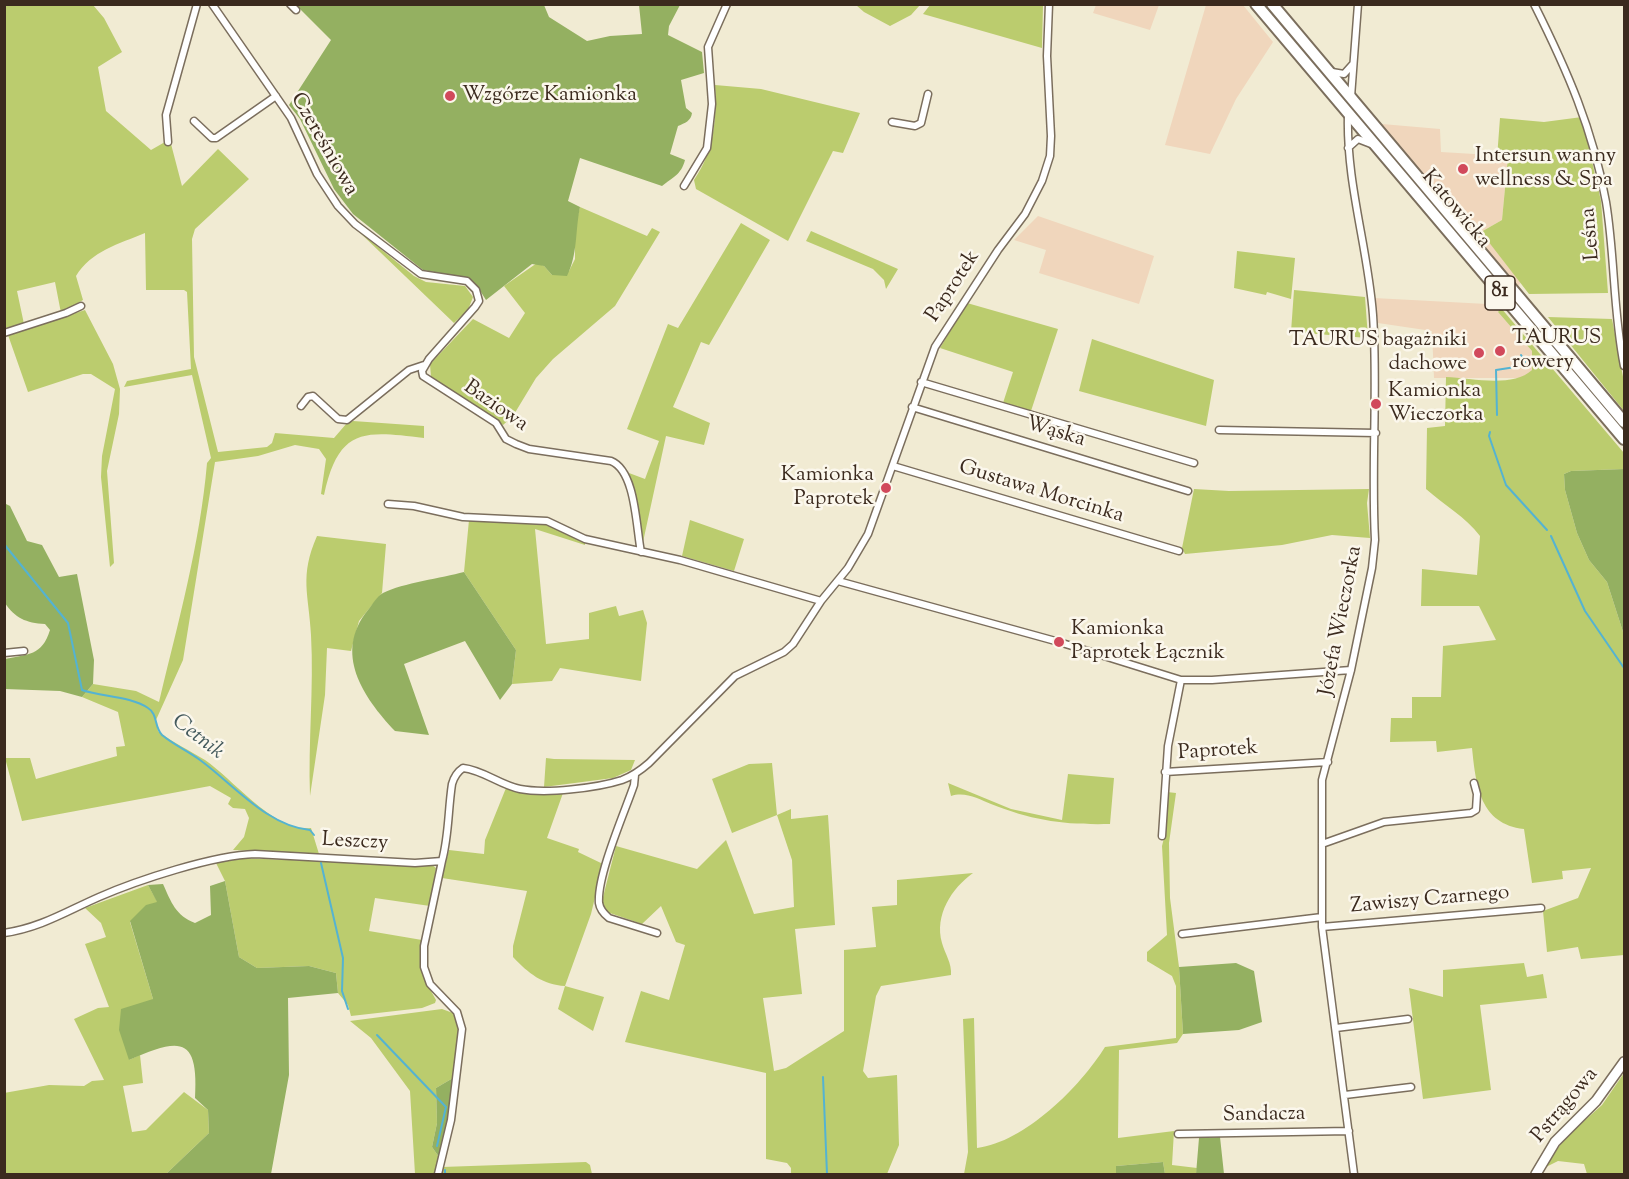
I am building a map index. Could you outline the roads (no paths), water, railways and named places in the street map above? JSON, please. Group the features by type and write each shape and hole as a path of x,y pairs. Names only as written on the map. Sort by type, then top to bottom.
{"main road":[{"name":"Katowicka","path":"1256,4 1624,439"},
{"name":"Katowicka","path":"1272,4 1624,422"}],"street":[{"path":"168,142 166,115 197,4"},
{"name":"Czereśniowa","path":"212,4 301,135 323,185 355,224 421,274 466,281 476,290 479,301 424,366"},
{"path":"290,4 296,10"},
{"path":"684,186 707,148 712,104 708,47 727,4"},
{"name":"Paprotek","path":"635,775 735,676 784,652 793,644 868,534 935,347 950,321 1025,214 1042,181 1050,156 1051,136 1047,56 1049,4"},
{"path":"1350,97 1358,4"},
{"name":"Leśna","path":"1534,4 1581,103 1594,146 1606,204 1617,329 1624,366"},
{"path":"1327,70 1344,74 1351,69 1354,61"},
{"path":"892,122 915,126 921,123 928,94"},
{"path":"194,121 212,138 216,138 276,96"},
{"name":"Józefa Wieczorka","path":"1336,1028 1328,989 1322,927 1322,780 1351,670 1373,559 1376,433 1373,314 1347,148 1348,115"},
{"path":"1347,148 1358,139 1376,147"},
{"path":"4,333 66,314 81,306"},
{"path":"301,406 308,397 313,396 338,419 347,420 409,370 424,366"},
{"name":"Baziowa","path":"424,366 423,376 496,423 506,439 529,449 611,460 622,467 629,483 641,552"},
{"path":"921,382 1194,463"},
{"name":"Wąska","path":"912,407 1188,491"},
{"path":"1219,430 1376,433"},
{"name":"Gustawa Morcinka","path":"893,466 1179,551"},
{"path":"388,504 414,506 463,517 540,520 585,539 722,572 821,602"},
{"path":"838,580 1059,642 1181,680 1212,680 1351,670"},
{"path":"4,653 24,651"},
{"name":"Paprotek","path":"1181,680 1165,772 1328,762"},
{"path":"438,1174 451,1120 462,1029 457,1012 430,984 424,967 424,946 450,820 453,783 457,772 463,768 519,789 541,791 611,783 635,775 634,785 602,882 599,904 604,915 609,918 657,933"},
{"path":"1162,836 1165,772"},
{"path":"1322,844 1384,822 1471,813 1476,810 1477,804 1474,783"},
{"name":"Leszczy","path":"4,933 37,926 119,889 230,855 255,854 415,863 442,861"},
{"name":"Zawiszy Czarnego","path":"1322,927 1541,908"},
{"path":"1182,934 1322,917"},
{"path":"1354,1174 1336,1028 1408,1019"},
{"name":"Pstrągowa","path":"1536,1174 1555,1142 1591,1107 1624,1062"},
{"path":"1345,1095 1411,1086"},
{"name":"Sandacza","path":"1178,1134 1349,1131"}],"waterway":[{"path":"1497,415 1496,370 1522,366 1525,362 1521,355"},
{"path":"1490,432 1489,436 1506,485 1547,530"},
{"path":"1551,536 1585,611 1624,668"},
{"name":"Cetnik","path":"4,544 68,623 82,690 133,701 148,708 160,732 167,739 200,760 265,812 279,821 310,830 314,835"},
{"name":"Cetnik","path":"321,863 343,958 342,991 348,1009"},
{"name":"Cetnik","path":"377,1035 446,1107 437,1146"},
{"path":"823,1077 827,1174"}],"place":[{"name":"Wzgórze Kamionka","path":"450,96"},
{"name":"Intersun wanny wellness & Spa","path":"1463,169"},
{"name":"TAURUS rowery","path":"1500,351"},
{"name":"TAURUS bagażniki dachowe","path":"1479,353"},
{"name":"Kamionka Wieczorka","path":"1376,404"},
{"name":"Kamionka Paprotek","path":"886,488"},
{"name":"Kamionka Paprotek Łącznik","path":"1059,642"}]}
